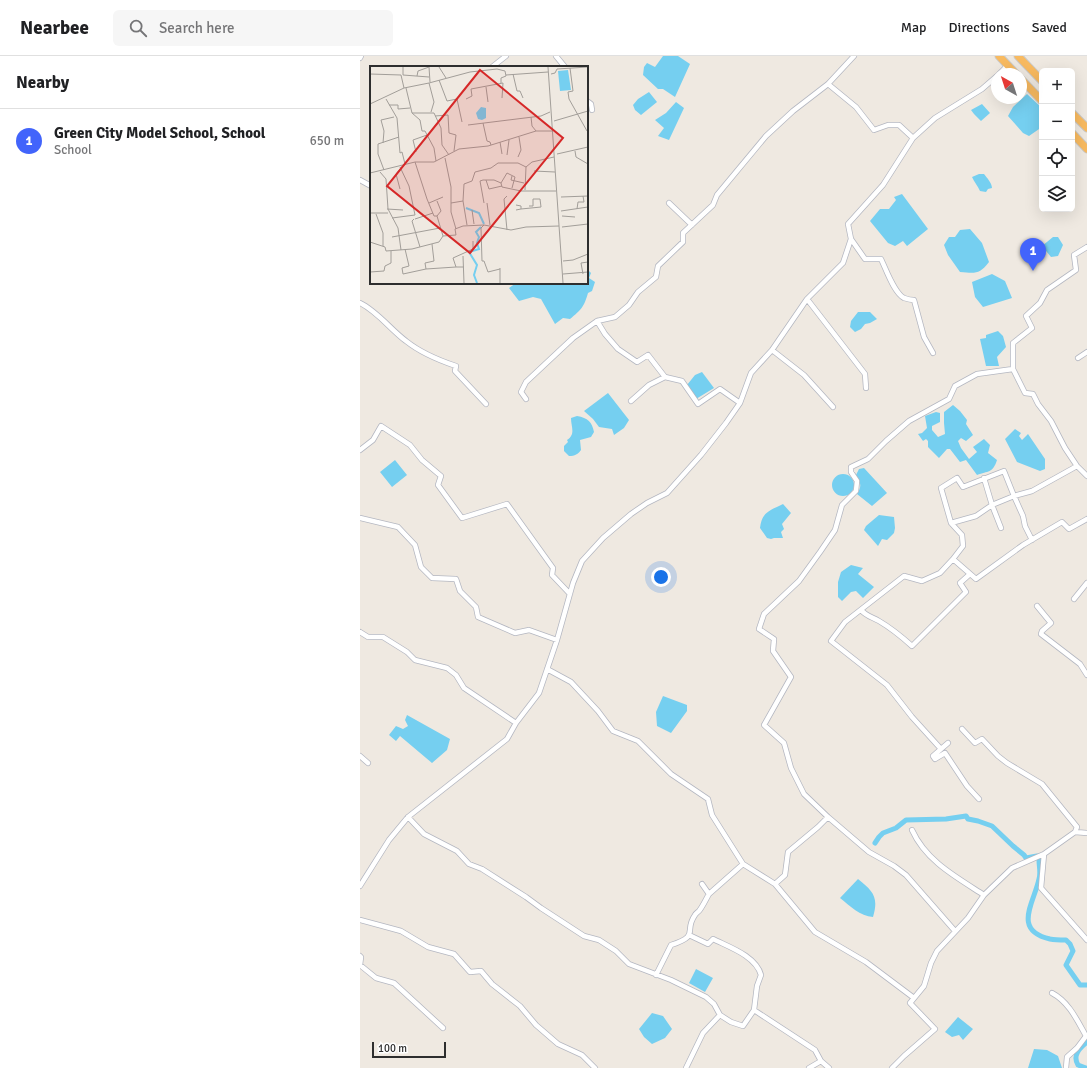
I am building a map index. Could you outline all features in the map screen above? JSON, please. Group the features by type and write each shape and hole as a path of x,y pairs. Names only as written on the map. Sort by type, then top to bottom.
{"highway":[{"path":"999,56 1011,68"},
{"path":"1018,56 1039,78"},
{"path":"1027,85 1039,98"},
{"path":"1075,116 1087,128"},
{"path":"1075,136 1087,149"}],"street":[{"path":"493,66 506,56"},
{"path":"556,56 564,66"},
{"path":"526,399 521,392 526,382 573,338 597,321 616,317 629,305 638,292 656,277 658,266 683,242 684,233 713,205 717,195 766,136 793,111 828,84 854,56"},
{"path":"1005,68 1008,65"},
{"path":"933,353 924,337 914,300 904,298 900,294 892,282 881,259 865,259 852,239 848,224 883,185 913,138 935,118 982,89 991,81"},
{"path":"828,84 856,107 874,130 888,125 899,125 913,138"},
{"path":"588,102 591,104 592,110"},
{"path":"360,180 370,185"},
{"path":"669,203 692,225"},
{"path":"360,886 389,840 408,817 507,739 516,723 539,693 557,640 573,583 582,561 602,538 647,503 667,493 701,455 740,403 751,373 772,350 807,299 843,263 852,239"},
{"path":"1087,247 1074,255 1076,270 1047,290 1040,303 1026,316 1032,328 1013,343 1014,370 1025,393 1033,394 1038,404 1051,421 1065,448 1077,466 1087,476"},
{"path":"807,299 865,374 866,388"},
{"path":"360,303 406,341 427,355 456,366 455,371 486,404"},
{"path":"597,321 605,334 618,349 638,362 648,355 664,377"},
{"path":"772,350 804,375 833,407"},
{"path":"1078,358 1087,352"},
{"path":"955,931 906,875 894,866 879,859 869,852 804,794 791,768 784,743 764,725 791,677 773,651 774,639 759,629 764,614 799,581 835,530 842,505 856,491 857,481 851,472 851,467 868,459 909,421 949,398 955,386 977,374 1014,370"},
{"path":"631,401 649,385 664,377 682,381 698,404 720,389 740,403"},
{"path":"360,450 373,440 381,426 410,446 422,460 441,476 438,485 462,518 507,504 553,568 552,575 570,594"},
{"path":"951,523 976,516 992,505 1014,496 1032,491 1077,466"},
{"path":"941,749 912,717 887,685 831,641 845,622 904,576 922,581 940,573 953,559 963,546 962,535 951,523 941,488 957,478 963,487 1004,470 1024,516 1025,526 1032,540"},
{"path":"984,478 1001,528"},
{"path":"360,518 398,527 415,545 421,567 432,578 456,579 460,591 476,607 478,617 515,633 529,630 557,640"},
{"path":"953,559 976,579 1032,540 1062,522 1069,529 1087,519"},
{"path":"861,610 866,616 878,621 896,632 912,646 966,592 960,583 970,574"},
{"path":"1074,599 1087,583"},
{"path":"1037,606 1051,623 1042,631 1041,634 1080,664 1087,675"},
{"path":"360,632 368,637 383,637 407,652 415,660 447,668 456,675 464,688 516,723"},
{"path":"548,669 571,682 598,711 613,731 638,741 671,774 708,799 712,815 744,864 775,884 815,932 866,962 914,998"},
{"path":"892,1068 934,1029 910,1003 924,986 931,963 937,951 968,918 984,895 1012,868 1044,854 1075,832 1077,827 1042,784 1007,763 982,739 975,743 962,729"},
{"path":"948,743 933,756 935,759 945,753 967,786 979,799"},
{"path":"360,756 368,763"},
{"path":"408,817 424,834 457,851 469,864 482,869 526,896 541,908 584,936 599,940 616,951 629,964 671,980 706,997 714,1004 720,1015 731,1022 743,1026 754,1010 757,986 761,975 757,965 731,947 713,939 708,944 690,935"},
{"path":"775,884 785,875 788,852 828,817"},
{"path":"912,830 924,850 943,868 984,895"},
{"path":"1075,832 1087,833"},
{"path":"1044,854 1041,888 1087,940"},
{"path":"656,975 671,945 685,940 690,935 695,915 700,910 709,894 744,864"},
{"path":"360,874 365,877"},
{"path":"702,884 709,894"},
{"path":"360,920 401,931 428,947 454,954 470,972 480,971 492,984 520,1006 536,1025 558,1044 582,1055 595,1068"},
{"path":"360,956 360,964 376,978 394,983 443,1028"},
{"path":"1052,993 1059,997 1068,1006 1086,1036 1077,1048 1067,1057 1066,1068"},
{"path":"754,1010 815,1050 821,1061 829,1068"},
{"path":"686,1068 703,1033 720,1015"},
{"path":"809,1068 821,1061"}],"water":[{"path":"663,56 678,56 690,64 675,97 663,89 658,89 643,75 644,67 647,63 655,67"},
{"path":"649,92 657,102 641,115 635,110 633,105 638,99"},
{"path":"1027,94 1039,105 1039,129 1029,136 1023,133 1008,116 1016,104 1027,104"},
{"path":"676,102 684,108 669,140 658,136 664,128 655,120 666,113"},
{"path":"982,104 990,113 981,121 971,110"},
{"path":"979,174 984,174 991,184 992,188 988,189 986,192 980,191 972,177"},
{"path":"902,194 928,229 907,246 903,241 895,246 888,243 870,221 880,209 889,209 896,200 894,197"},
{"path":"970,229 982,243 989,262 979,271 969,273 960,272 948,255 944,245 949,237 955,237 960,230"},
{"path":"1053,237 1058,237 1063,245 1058,256 1051,257 1042,246"},
{"path":"588,270 591,273 589,278 595,282 592,291 588,293 582,308 570,319 563,318 555,324 541,299 533,297 519,301 509,288 515,284 588,284"},
{"path":"992,274 1005,281 1012,298 983,307 975,297 972,282"},
{"path":"858,312 870,312 877,319 865,324 861,329 855,332 850,327 851,321"},
{"path":"998,331 1003,336 1006,347 997,357 999,366 986,366 980,339 986,338 986,335"},
{"path":"702,372 714,388 696,399 687,385 695,375"},
{"path":"608,393 629,420 624,428 614,435 612,429 599,427 584,411"},
{"path":"953,405 967,420 966,424 973,435 966,441 961,438 958,441 961,448 969,459 977,452 973,447 984,439 990,445 988,453 997,460 994,467 990,471 977,475 966,460 960,462 950,449 947,449 939,458 928,447 928,441 926,439 923,441 918,434 922,433 927,428 925,416 936,412 940,413 940,422 932,426 932,430 938,437 945,434 944,412"},
{"path":"577,416 589,421 594,432 591,437 580,440 581,450 579,453 569,456 564,451 564,446 568,442 567,440 570,438 572,433 571,418"},
{"path":"1015,429 1021,433 1019,436 1022,440 1028,434 1045,459 1045,469 1040,471 1017,462 1005,439"},
{"path":"395,460 407,475 392,487 380,472"},
{"path":"864,468 887,493 872,506 857,494 860,489 860,484 856,475 859,469"},
{"path":"843,474 851,477 854,485 851,493 843,496 835,493 832,485 835,477"},
{"path":"783,504 791,513 782,524 784,529 781,532 783,538 767,538 760,528 762,518 774,508"},
{"path":"879,515 894,517 895,528 894,533 887,540 882,539 878,546 864,530 866,526"},
{"path":"851,565 863,568 858,574 874,587 863,598 856,591 851,592 842,601 838,597 838,582 841,572"},
{"path":"663,696 687,705 687,711 671,733 657,726 656,712"},
{"path":"407,715 450,739 447,750 432,763 400,736 396,741 389,735 396,726 403,729 408,726 405,720"},
{"path":"858,879 868,887 875,899 875,910 873,917 859,913 840,898"},
{"path":"696,969 713,978 705,992 689,983"},
{"path":"652,1013 663,1016 672,1029 665,1038 652,1044 644,1037 639,1029"},
{"path":"958,1017 973,1029 963,1040 959,1035 952,1037 945,1032"},
{"path":"1034,1049 1047,1050 1058,1056 1062,1068 1028,1068"}],"waterway":[{"path":"875,843 883,833 896,828 906,820 946,819 966,816 968,819 992,826 1026,858 1037,856"},
{"path":"1039,860 1040,877 1030,906 1028,915 1029,922 1032,929 1038,935 1050,939 1066,940 1070,944 1073,951 1066,965 1080,985 1087,985"},
{"path":"1086,1068 1078,1065 1076,1055 1079,1049 1087,1042"}],"place":[{"name":"Green City Model School, School","path":"1033,271"}]}
